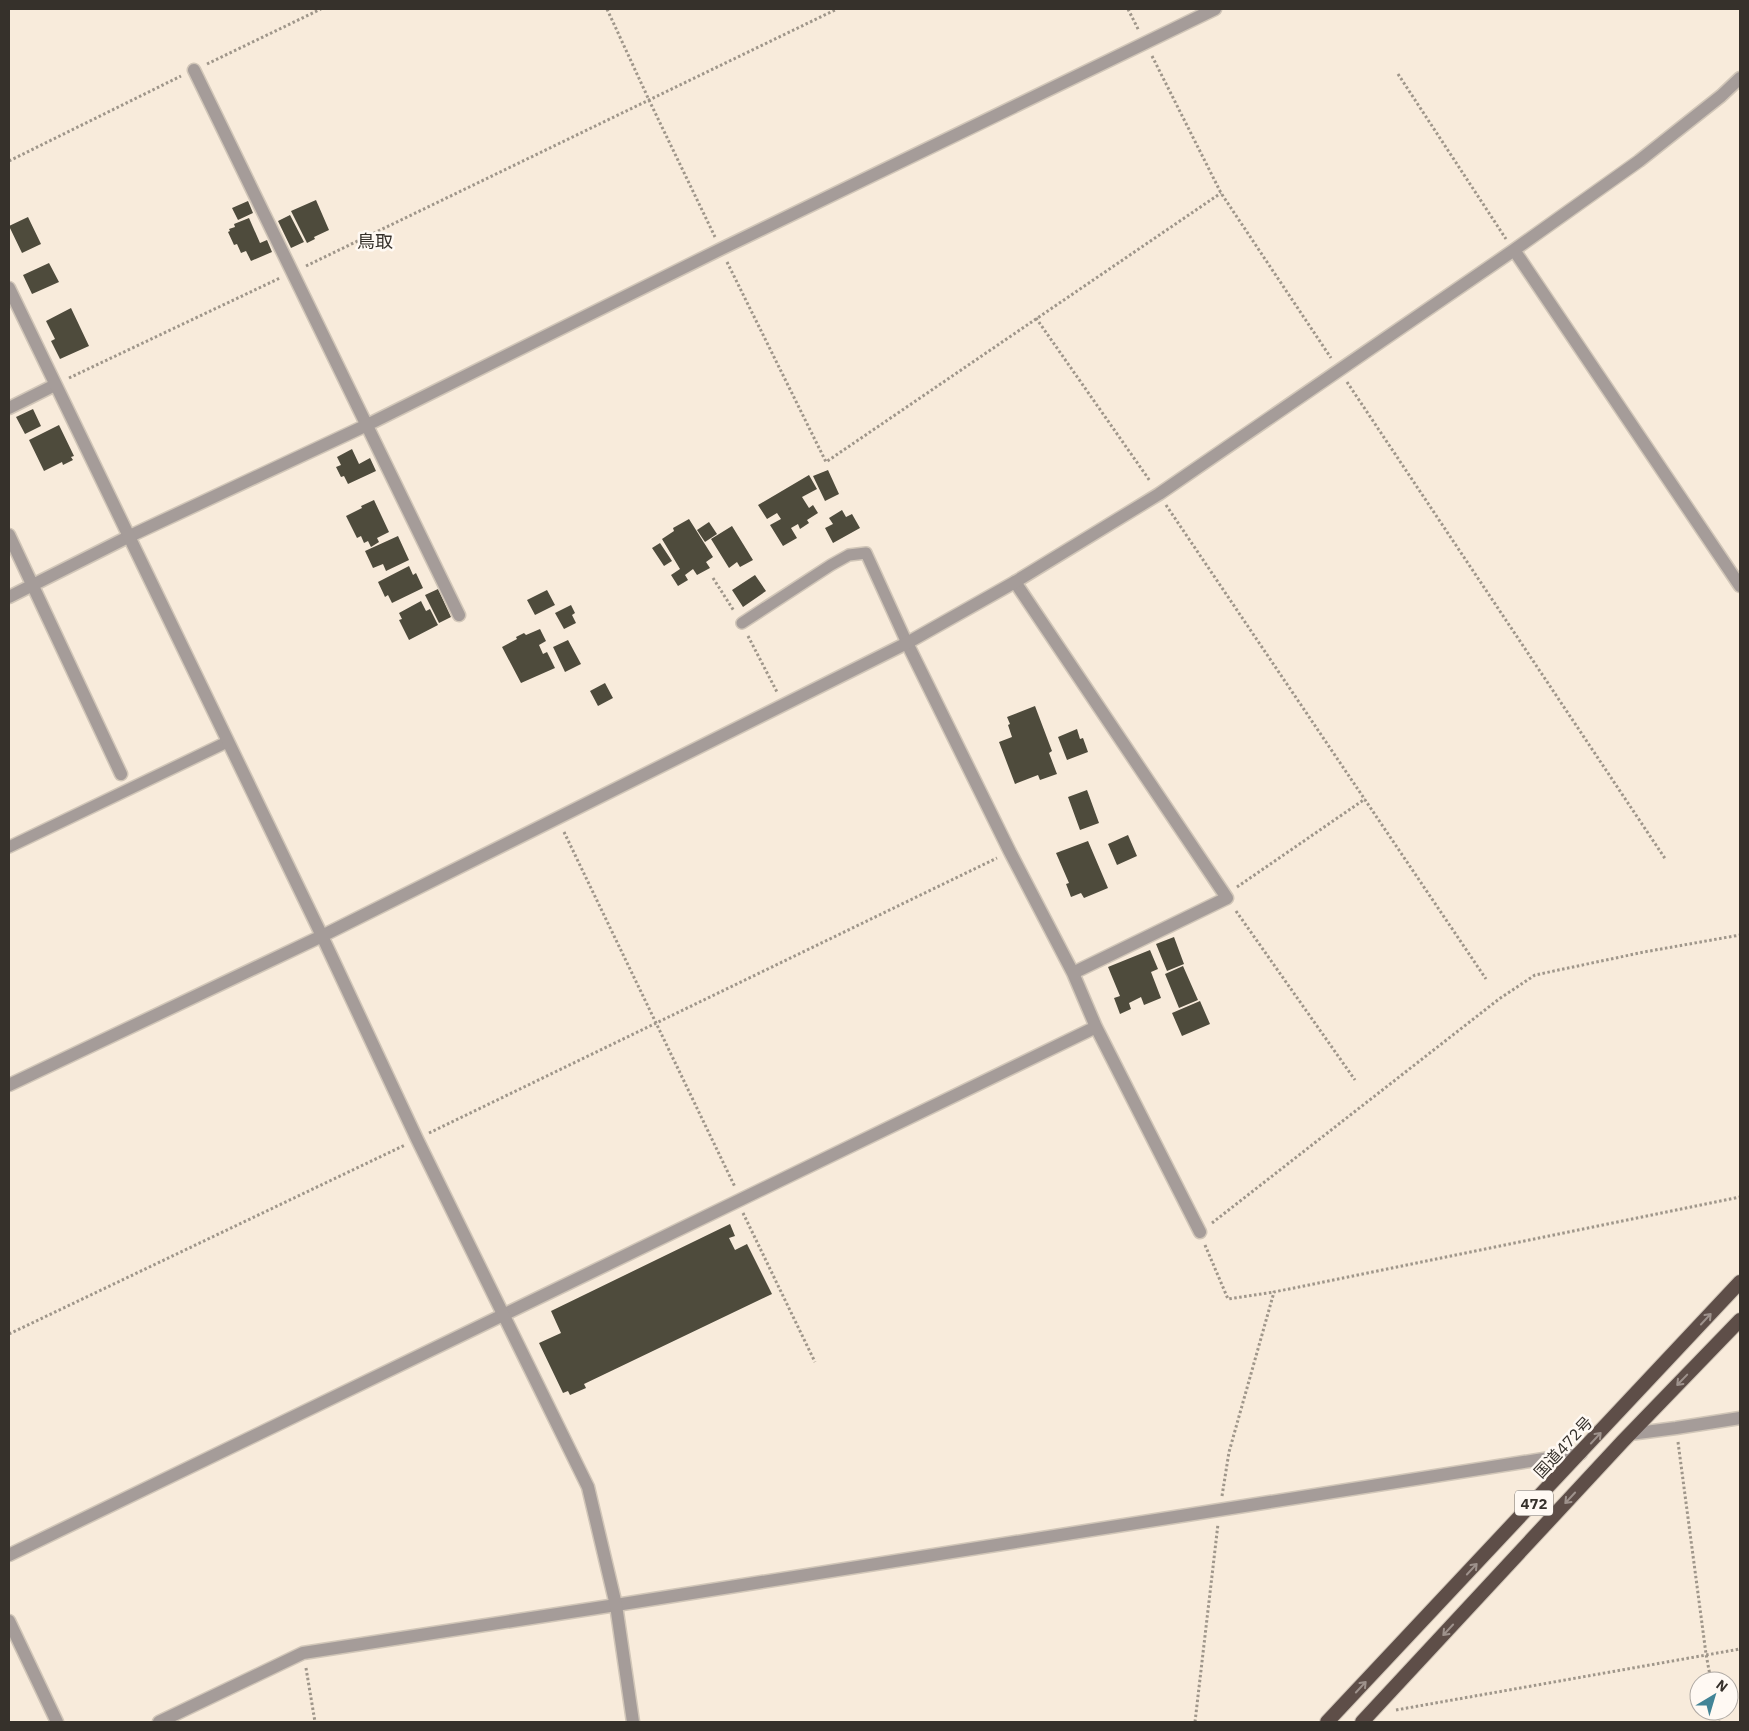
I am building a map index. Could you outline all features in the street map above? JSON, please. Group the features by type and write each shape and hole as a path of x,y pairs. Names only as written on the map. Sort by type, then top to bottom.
{"highway":[{"name":"国道472号","path":"1327,1722 1740,1282"},
{"name":"472","path":"1366,1719 1630,1434 1740,1320"}],"street":[{"path":"9,597 130,536 367,425 730,245 1216,9"},
{"path":"194,70 459,616"},
{"path":"9,1085 322,936 907,642 1016,582 1159,494 1514,250 1639,162 1721,96 1740,78"},
{"path":"1514,250 1740,586"},
{"path":"9,288 322,936 417,1139 588,1487 616,1605 633,1722"},
{"path":"9,408 55,385"},
{"path":"9,534 121,774"},
{"path":"1016,582 1226,896 1073,973"},
{"path":"907,642 1010,852 1073,973 1096,1027 1200,1232"},
{"path":"9,1554 504,1316 1096,1027"},
{"path":"1630,1434 1740,1418"},
{"path":"159,1722 303,1653 1581,1453"},
{"path":"9,1622 57,1722"}],"lane":[{"path":"742,623 831,565 849,555 866,553 907,642"},
{"path":"9,847 227,742"}],"path":[{"path":"9,161 321,9"},
{"path":"55,385 837,9"},
{"path":"1128,9 1221,193 1666,860"},
{"path":"1398,74 1514,250"},
{"path":"826,462 1221,193"},
{"path":"1036,318 1159,494 1486,979"},
{"path":"713,578 742,623 783,705"},
{"path":"1355,1080 1226,896 1364,799"},
{"path":"557,818 815,1362"},
{"path":"9,1334 1010,852"},
{"path":"1740,935 1644,952 1535,975 1500,999 1200,1232 1228,1299 1274,1292 1740,1197"},
{"path":"1195,1722 1219,1510 1229,1452 1274,1292"},
{"path":"1676,1428 1709,1671"},
{"path":"1366,1719 1740,1649"},
{"path":"303,1653 315,1722"}],"building":[{"path":"316,200 329,230 314,237 315,239 307,243 291,211"},
{"path":"248,201 253,213 238,220 232,208"},
{"path":"290,215 304,242 291,248 278,221"},
{"path":"28,217 41,244 22,253 9,226"},
{"path":"249,218 260,243 267,240 272,252 251,261 246,251 241,253 237,244 234,245 228,232 230,231 229,229 235,227 234,224"},
{"path":"49,263 59,282 32,294 23,275"},
{"path":"71,308 89,346 60,359 51,341 55,339 46,321"},
{"path":"33,409 41,426 25,434 16,417"},
{"path":"59,425 74,456 71,457 73,460 63,465 62,462 44,471 29,440"},
{"path":"352,449 359,464 370,458 376,471 348,484 344,476 341,477 336,467 341,465 337,457"},
{"path":"828,470 839,494 825,501 813,476"},
{"path":"809,475 817,489 802,497 809,508 813,505 818,513 807,520 809,523 800,529 798,524 791,528 797,538 783,546 770,525 781,519 777,513 767,519 758,505"},
{"path":"374,500 389,532 377,538 379,542 371,547 368,541 364,543 361,536 357,538 346,516"},
{"path":"842,510 846,517 852,514 860,528 833,543 825,528 833,524 829,518"},
{"path":"689,519 713,557 706,562 710,568 697,575 693,569 685,575 688,580 678,586 671,575 680,569 662,539 674,531 673,528"},
{"path":"709,522 717,534 705,542 697,530"},
{"path":"732,526 753,560 740,567 737,562 729,568 711,539"},
{"path":"398,536 409,560 386,571 383,564 373,568 365,551"},
{"path":"660,543 672,561 664,566 652,548"},
{"path":"409,566 413,575 416,573 423,588 392,603 388,595 385,597 378,582"},
{"path":"755,575 766,591 743,607 732,590"},
{"path":"438,589 451,617 439,623 425,595"},
{"path":"547,590 555,605 535,615 527,600"},
{"path":"421,601 426,611 430,609 438,625 409,640 399,620 402,619 399,613"},
{"path":"571,605 575,613 572,615 576,623 564,629 555,613"},
{"path":"540,629 546,641 539,645 543,654 547,652 555,668 521,683 502,647 524,633 526,635"},
{"path":"568,640 581,664 565,672 553,647"},
{"path":"605,683 613,698 598,706 590,691"},
{"path":"1035,706 1052,751 1049,753 1057,774 1040,780 1038,775 1015,784 999,742 1012,737 1007,717"},
{"path":"1077,729 1080,739 1083,738 1088,752 1067,760 1058,737"},
{"path":"1087,790 1099,823 1080,830 1068,797"},
{"path":"1128,835 1137,856 1117,865 1108,844"},
{"path":"1088,841 1108,888 1084,898 1081,893 1071,897 1066,884 1069,883 1056,853"},
{"path":"1174,937 1184,964 1167,971 1156,944"},
{"path":"1150,950 1158,969 1151,972 1161,998 1144,1005 1141,997 1129,1003 1131,1009 1120,1014 1114,998 1120,996 1108,967"},
{"path":"1183,966 1198,1000 1179,1008 1165,974"},
{"path":"1200,1001 1210,1024 1182,1036 1172,1013"},
{"path":"730,1224 735,1236 729,1238 735,1250 747,1244 772,1294 584,1384 586,1388 570,1395 568,1391 563,1393 539,1343 561,1333 551,1311"}],"district":[{"name":"鳥取","path":"375,241"}]}
